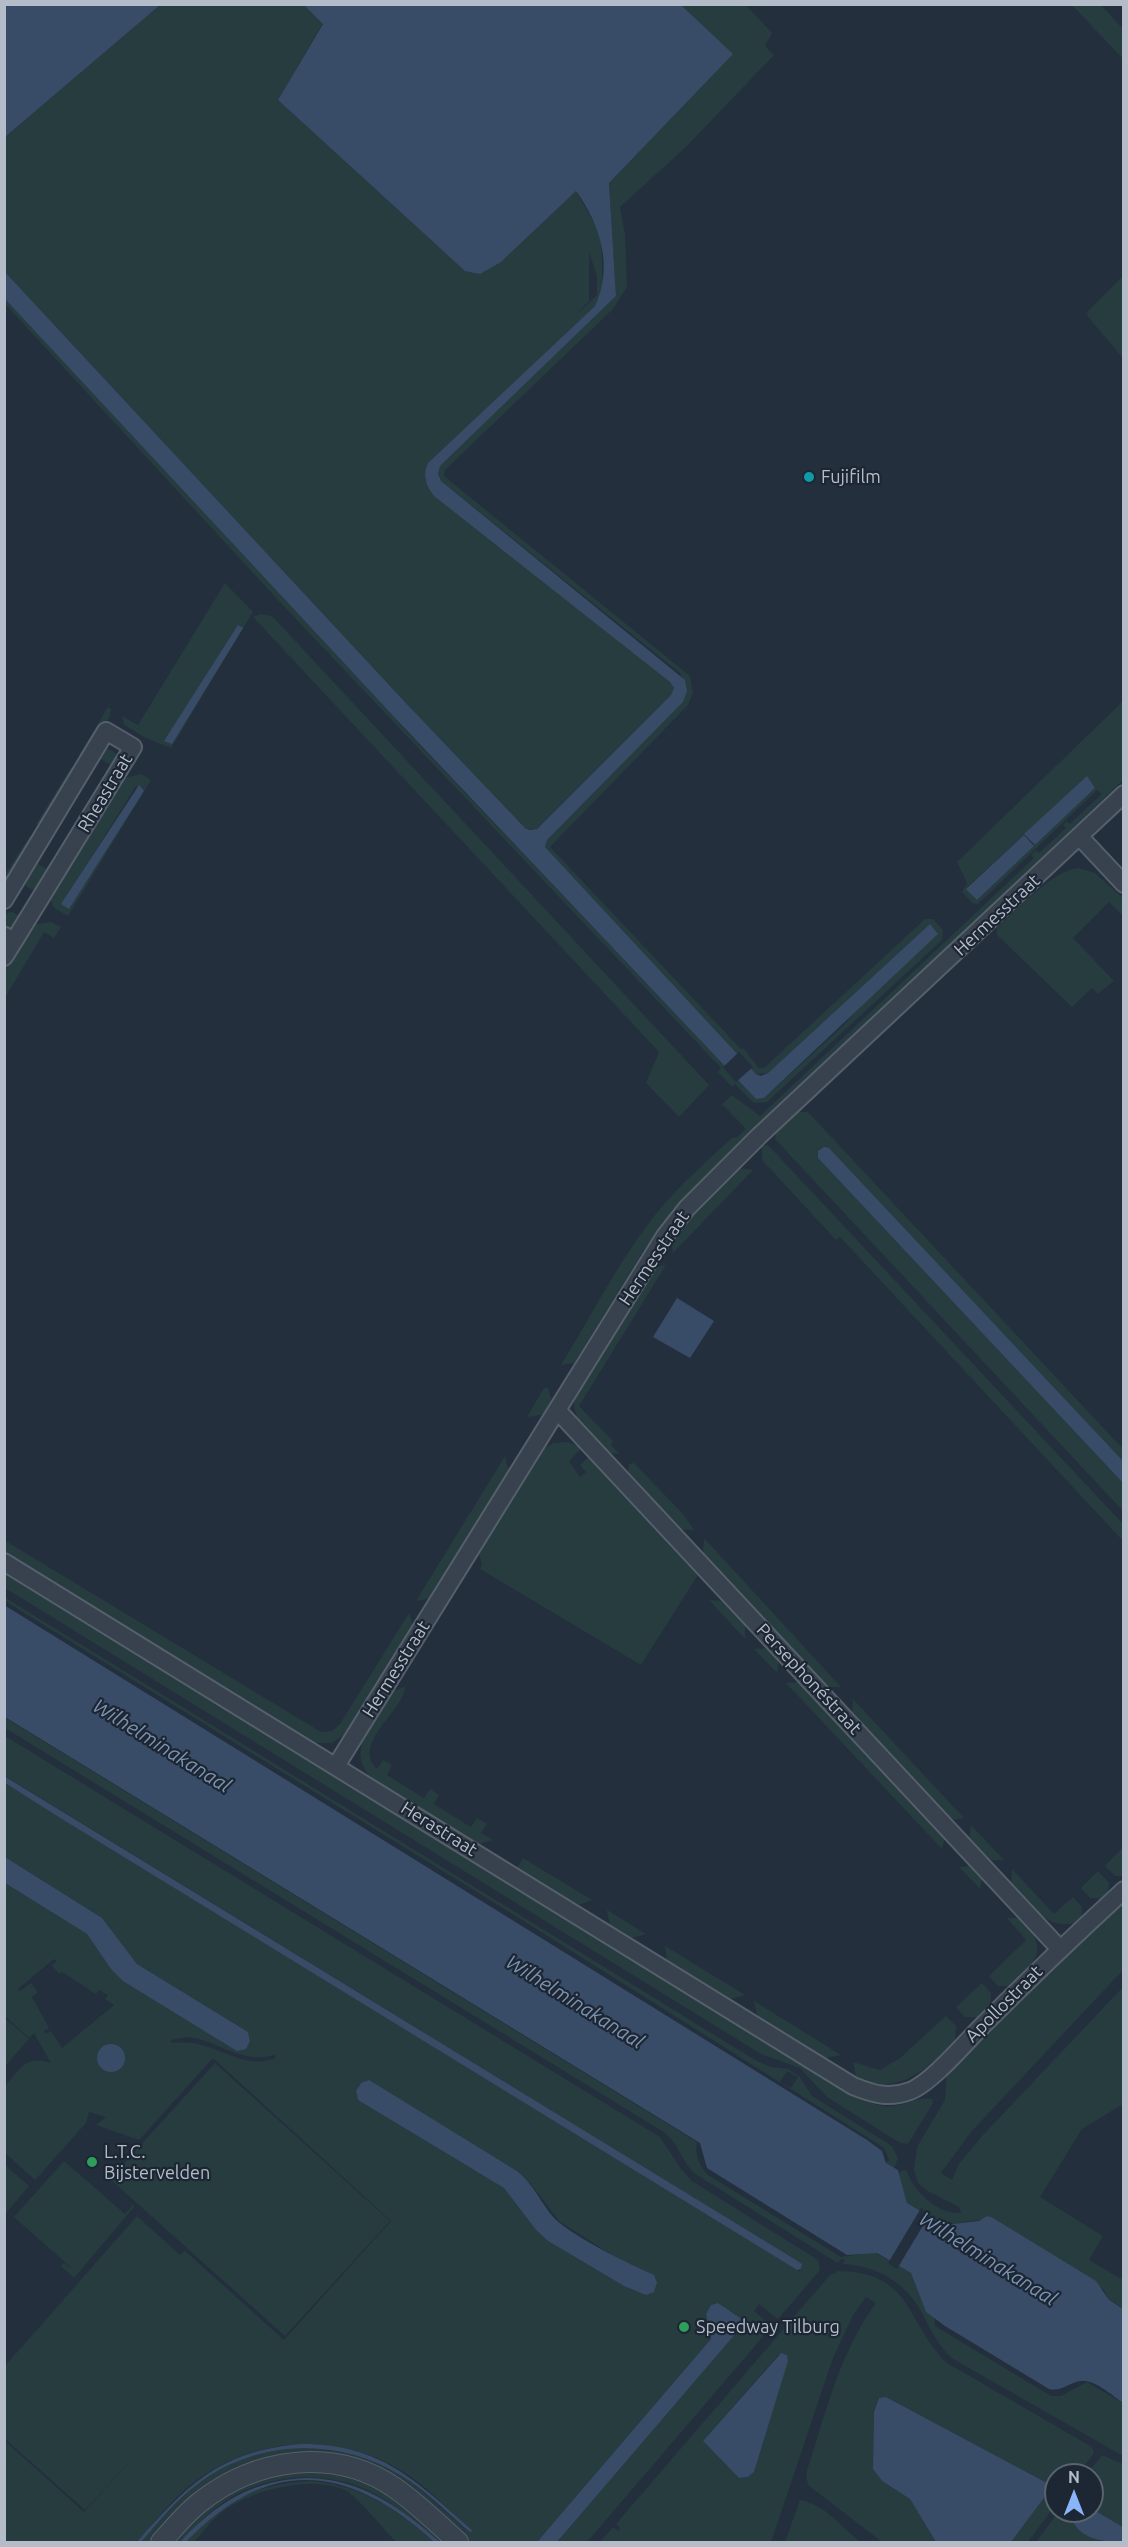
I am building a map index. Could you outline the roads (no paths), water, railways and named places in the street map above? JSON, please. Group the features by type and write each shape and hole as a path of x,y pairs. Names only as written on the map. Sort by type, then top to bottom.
{"street":[{"name":"Rheastraat","path":"4,900 106,731 133,747 9,938 4,957"},
{"name":"Hermesstraat","path":"336,1766 665,1236 687,1208 759,1136 1124,794"},
{"path":"1079,836 1124,884"},
{"name":"Persephonéstraat","path":"557,1410 1060,1949"},
{"name":"Herastraat","path":"4,1562 853,2086 874,2095"},
{"name":"Apollostraat","path":"874,2095 893,2096 913,2090 944,2064 1060,1949 1124,1890"},
{"path":"161,2542 197,2504 241,2475 293,2462 345,2467 374,2477 408,2498 458,2542"}],"water":[{"path":"5,4 160,4 160,5 5,137"},
{"path":"304,5 681,5 733,54 609,183 616,296 440,466 438,474 441,481 685,680 687,691 683,702 547,840 545,847 756,1074 761,1076 768,1073 930,924 938,934 764,1098 756,1099 397,720 5,299 5,272 525,828 537,829 671,695 674,688 670,682 434,496 427,484 425,472 428,463 595,306 601,291 603,276 602,246 592,217 576,191 501,262 480,274 465,271 278,100 323,24"},
{"path":"238,625 243,628 172,744 164,741"},
{"path":"1087,776 1095,788 1035,845 1024,834"},
{"path":"139,785 144,791 69,909 61,904"},
{"path":"1024,835 1034,846 977,900 966,889"},
{"path":"824,1147 829,1148 1123,1461 1123,1483 818,1158 818,1151"},
{"path":"677,1298 714,1321 690,1358 653,1337"},
{"name":"Wilhelminakanaal","path":"4,1605 867,2140 882,2151 886,2163 898,2170 907,2203 944,2225 979,2221 987,2216 993,2218 1096,2281 1109,2300 1123,2309 1123,2403 1103,2389 1086,2381 1054,2390 1049,2389 945,2326 926,2312 911,2273 877,2253 847,2255 707,2168 700,2143 5,1717"},
{"path":"4,1776 796,2260 802,2264 801,2269 797,2270 62,1819 5,1783"},
{"path":"5,1857 102,1918 137,1964 248,2032 250,2041 246,2049 237,2051 123,1981 111,1969 87,1934 5,1883"},
{"path":"111,2044 121,2048 125,2058 121,2068 111,2072 101,2068 97,2058 101,2048"},
{"path":"369,2080 517,2171 555,2219 564,2226 602,2250 654,2275 657,2283 654,2292 646,2295 624,2286 548,2241 536,2230 504,2188 358,2100 356,2091 361,2083"},
{"path":"718,2303 740,2318 742,2326 557,2542 537,2542 711,2339 706,2314 711,2305"},
{"path":"781,2353 787,2355 788,2361 754,2472 748,2477 739,2478 703,2441"},
{"path":"886,2397 1044,2481 1044,2498 1011,2542 936,2542 910,2499 882,2481 873,2469 874,2412 879,2398"},
{"path":"300,2444 328,2445 353,2450 395,2468 433,2496 472,2530 471,2533 419,2488 376,2463 351,2454 324,2449 298,2448 271,2451 246,2458 221,2469 190,2490 141,2542 137,2542 172,2504 207,2474 248,2454"},
{"path":"308,2478 346,2484 380,2498 411,2518 440,2542 434,2542 402,2516 371,2497 340,2485 309,2480 279,2483 248,2494 217,2514 186,2542 180,2542 222,2505 253,2488 288,2479"},
{"path":"1104,2516 1123,2527 1123,2542 1095,2539 1074,2523 1104,2523"}],"place":[{"name":"Fujifilm","path":"809,477"},
{"name":"L.T.C. Bijstervelden","path":"92,2162"},
{"name":"Speedway Tilburg","path":"684,2327"}]}
